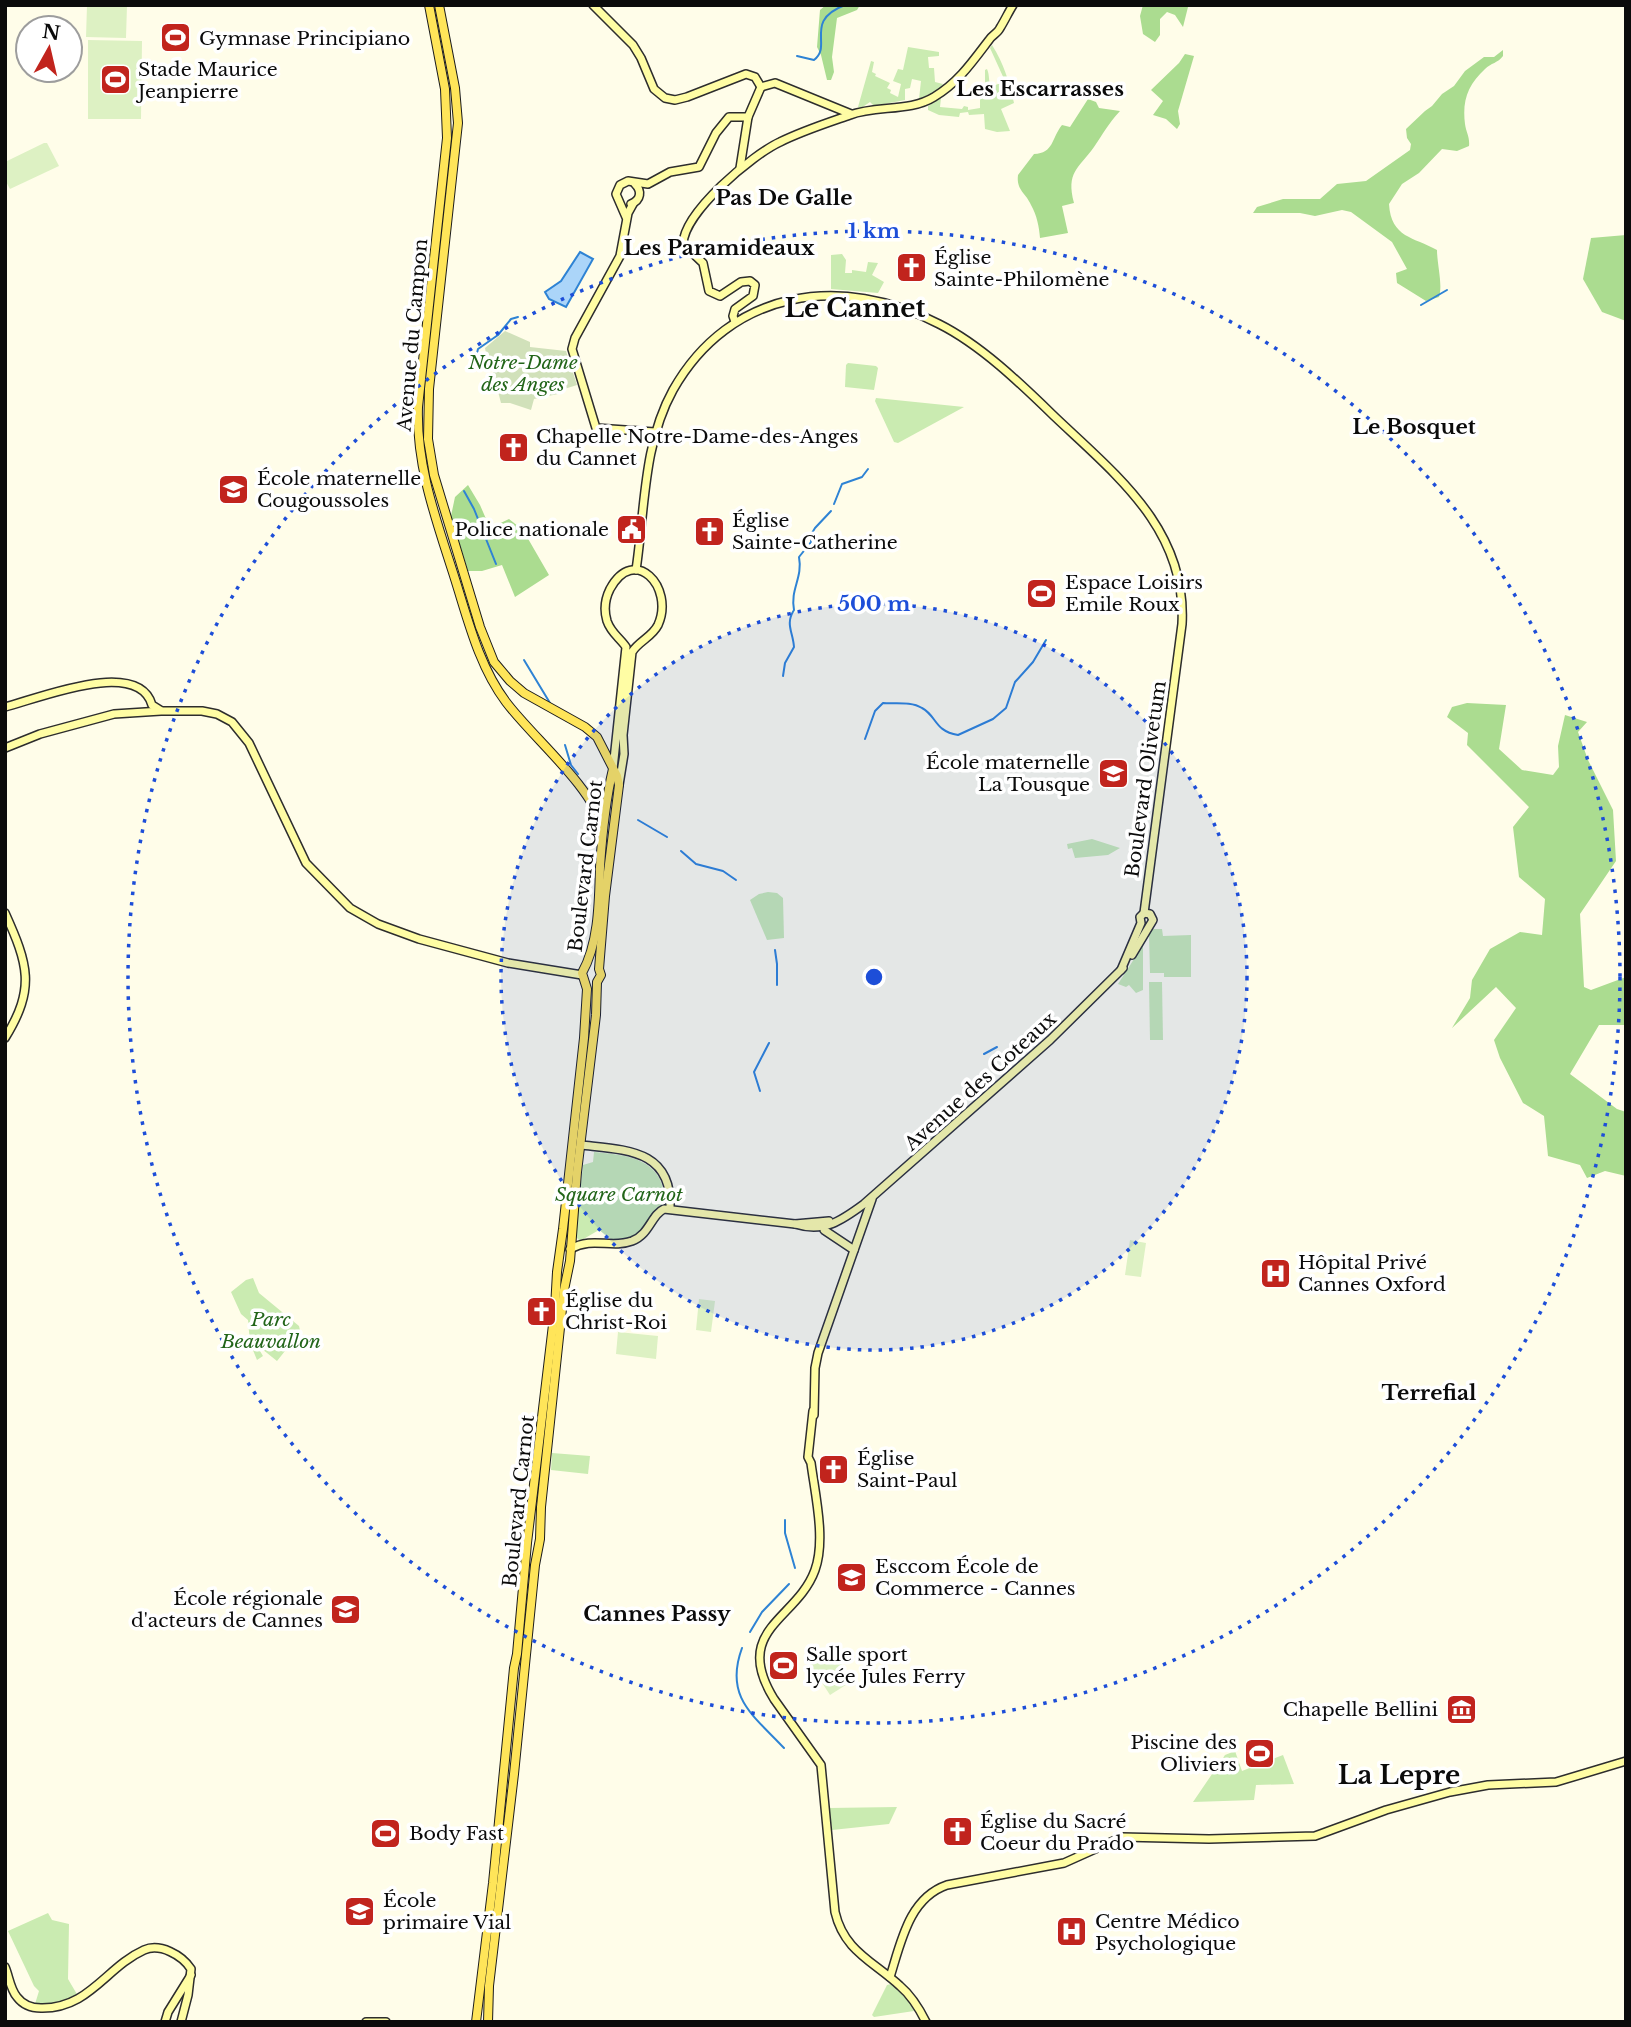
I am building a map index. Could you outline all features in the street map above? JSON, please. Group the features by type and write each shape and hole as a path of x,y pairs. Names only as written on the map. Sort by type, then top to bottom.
{"main road":[{"name":"Avenue du Campon","path":"429,5 445,89 447,122 418,407 421,460 437,523 486,668 514,712 584,792 594,800 612,805"},
{"name":"Avenue du Campon","path":"439,5 455,88 458,123 429,389 428,444 434,475 480,627 494,662 509,681 524,693 601,741 613,769"},
{"name":"Boulevard Carnot","path":"476,2022 555,1308 556,1272 581,1063 585,975 593,944 604,831 619,786 613,769"},
{"name":"Boulevard Carnot","path":"488,2022 496,1917 507,1838 534,1565 539,1544 549,1426 596,1015 597,982 601,975 599,969 613,769"},
{"name":"Avenue du Campon","path":"584,792 604,831"},
{"path":"597,982 592,984 585,975 595,966 599,969"}],"street":[{"path":"593,5 633,45 654,89 665,98 675,100 687,97 742,75 750,74 757,79 761,87 748,117 740,169"},
{"path":"636,570 655,432 672,392 688,367 702,350 735,322 735,309 753,296 755,285 745,280 725,295 713,295 708,288 703,263 684,246 684,235 699,211 740,169 780,142 851,114 925,102 937,96 973,63 991,37 1000,31 1004,18 1013,5"},
{"path":"761,87 775,83 851,114"},
{"path":"627,220 617,198 618,188 625,182 648,184 670,172 699,167 714,135 729,117 748,117"},
{"path":"635,183 640,196 627,220 623,249 573,344 573,352 596,428 655,432"},
{"path":"622,204 634,204"},
{"name":"Boulevard Olivetum","path":"735,322 764,308 807,297 846,295 870,298 909,310 942,325 965,340 1022,386 1141,503 1170,552 1179,582 1182,615 1144,913"},
{"path":"636,570 646,572 655,581 662,602 657,627 644,640 634,642 620,639 608,623 606,600 619,577 636,570"},
{"name":"Boulevard Carnot","path":"613,769 626,648 620,639"},
{"name":"Boulevard Carnot","path":"619,786 625,749 624,732 632,652 644,640"},
{"path":"5,707 76,686 107,682 144,691 150,697 151,703 161,711"},
{"path":"139,712 151,703"},
{"path":"5,748 69,725 114,715 161,711 209,712 225,717 237,727 252,748 306,863 341,900 367,919 408,935 508,963 585,975"},
{"path":"5,913 22,951 26,969 22,1009 5,1038"},
{"path":"1144,913 1153,917 1150,925 1144,926 1141,923 1140,917 1144,913"},
{"name":"Avenue des Coteaux","path":"1121,970 1141,923"},
{"name":"Avenue des Coteaux","path":"670,1209 824,1227 856,1210 1050,1040 1121,970 1150,925"},
{"path":"570,1249 592,1242 616,1244 632,1241 645,1233 659,1211 670,1209 670,1193 665,1178 650,1160 635,1152 597,1146 582,1140"},
{"path":"872,1198 818,1353 811,1463 820,1540 818,1559 811,1579 766,1633 762,1646 762,1671 767,1688 821,1765 835,1912 839,1927 851,1947 890,1977 913,2000 926,2022"},
{"path":"856,1210 863,1210 866,1217"},
{"name":"Avenue des Coteaux","path":"812,1226 847,1215"},
{"path":"832,1220 824,1230 854,1250"},
{"path":"811,1463 808,1457 807,1426 813,1411"},
{"path":"890,1977 913,1912 932,1892 947,1885 1064,1863 1122,1837 1209,1839 1315,1836 1386,1810 1445,1793 1488,1785 1561,1781 1626,1761"},
{"path":"5,1967 17,1998 36,2008 55,2007 80,1998 134,1956 148,1949 163,1950 179,1956 189,1966 191,1975 181,2022"},
{"path":"165,2022 168,2012 191,1975"},
{"path":"366,2022 386,2022"}],"green space":[{"path":"87,5 127,5 126,38 86,37"},
{"path":"826,5 860,5 857,10 837,18 832,57 834,72 831,80 827,80 817,47 820,10"},
{"path":"1143,5 1188,7 1183,27 1175,15 1167,12 1160,19 1160,35 1155,42 1143,34 1140,16"},
{"name":"Stade Maurice Jeanpierre","path":"88,40 142,41 141,119 88,119"},
{"path":"992,45 1006,73 1014,103 1001,109 1010,131 985,129 984,114 969,115 968,112 960,113 959,117 939,115 928,110 928,106 941,98 940,107 962,109 964,106 968,107 968,110 980,108 980,97 985,98 985,70 988,71 991,87 1005,81 990,48"},
{"path":"908,47 939,52 939,56 928,57 929,68 934,68 935,82 943,84 939,90 919,99 921,81 912,79 910,88 905,89 905,100 874,106 870,102 858,107 871,61 874,62 872,72 875,76 890,83 887,88 898,97 901,84 893,81 898,69 903,70"},
{"path":"1503,50 1503,56 1479,75 1467,94 1464,115 1469,146 1457,151 1442,149 1419,173 1402,184 1389,204 1394,224 1399,230 1437,250 1439,297 1426,301 1397,283 1396,273 1407,269 1392,242 1351,212 1342,210 1315,216 1300,213 1253,213 1257,207 1283,199 1320,199 1337,184 1366,181 1410,150 1411,144 1406,129 1454,86 1465,71 1484,57 1494,57"},
{"path":"1185,54 1194,56 1178,111 1180,124 1177,129 1166,119 1153,115 1163,101 1151,90"},
{"path":"1088,99 1096,102 1099,108 1120,111 1075,172 1072,184 1074,203 1062,206 1068,233 1040,238 1036,217 1020,188 1018,175 1034,154 1049,148 1062,125 1070,127"},
{"path":"47,143 59,166 10,189 5,180 5,162"},
{"path":"1626,235 1626,321 1602,312 1583,279 1591,238"},
{"path":"842,254 846,260 845,273 852,273 852,270 866,272 868,262 878,263 872,275 884,282 878,293 831,289 831,255"},
{"name":"Notre-Dame des Anges","path":"505,331 530,342 530,347 566,351 577,385 558,391 558,394 534,399 531,410 501,403 493,372 494,365 488,364 485,348"},
{"path":"848,363 878,368 874,390 845,387"},
{"path":"876,398 964,407 898,443 894,442"},
{"path":"468,485 490,528 509,519 523,530 549,575 515,597 502,565 482,571 468,571 451,516 455,497"},
{"path":"1467,703 1506,705 1499,749 1522,770 1553,775 1559,767 1558,746 1565,715 1587,722 1578,732 1588,760 1613,810 1616,861 1580,914 1584,987 1591,990 1626,977 1626,1025 1599,1025 1570,1074 1617,1109 1626,1112 1626,1176 1605,1171 1587,1178 1580,1165 1548,1156 1544,1116 1523,1103 1494,1040 1516,1008 1496,987 1452,1028 1470,998 1472,980 1490,949 1520,932 1542,935 1545,899 1519,877 1513,827 1529,807 1467,745 1468,733 1447,717 1452,707"},
{"path":"1092,839 1120,848 1108,855 1075,858 1072,848 1068,849 1067,844"},
{"path":"768,892 777,893 783,898 784,938 767,940 750,900"},
{"path":"1152,929 1162,929 1163,936 1191,935 1191,977 1164,977 1164,973 1150,973 1149,935"},
{"path":"1143,945 1143,990 1136,993 1129,985 1126,987 1118,984"},
{"path":"1149,982 1162,982 1163,1040 1150,1040"},
{"name":"Square Carnot","path":"594,1152 619,1155 642,1162 658,1176 665,1202 639,1233 611,1239 599,1230 580,1241 575,1236 583,1165 593,1162"},
{"path":"1130,1240 1146,1243 1141,1277 1125,1275"},
{"name":"Parc Beauvallon","path":"253,1278 259,1293 299,1326 302,1339 285,1351 277,1361 262,1349 260,1351 263,1356 257,1360 250,1343 248,1320 241,1314 231,1292"},
{"path":"699,1299 715,1301 711,1332 696,1330"},
{"path":"618,1332 658,1336 656,1359 616,1354"},
{"path":"552,1453 590,1456 588,1474 551,1470"},
{"path":"830,1646 852,1681 830,1695 808,1661"},
{"path":"1235,1751 1242,1771 1283,1755 1294,1784 1256,1785 1254,1800 1193,1802 1225,1755"},
{"path":"897,1807 889,1824 832,1830 829,1808"},
{"path":"48,1913 52,1920 69,1924 68,1979 78,1996 54,2004 35,2004 39,1991 34,1986 8,1931"},
{"path":"891,1984 908,1998 914,2011 874,2017 872,2015 887,1985"}],"water":[{"path":"580,252 593,259 566,307 549,299 545,292 561,281"}],"waterway":[{"path":"797,56 814,60 821,48 825,18 845,5"},
{"path":"1421,305 1447,290"},
{"path":"477,353 478,349 498,335 511,319 518,317"},
{"path":"834,504 842,484 862,477 868,469"},
{"path":"464,491 496,564"},
{"path":"783,676 785,663 794,647 790,624 794,610 799,557 811,542 815,528 831,511"},
{"path":"865,739 875,711 883,703 918,706 927,711 944,730 958,735 993,719 1006,708 1015,682 1033,662 1046,640"},
{"path":"524,660 550,703"},
{"path":"565,745 571,765 578,774"},
{"path":"638,820 667,837"},
{"path":"681,851 696,864 723,871 736,880"},
{"path":"775,950 777,985"},
{"path":"760,1091 754,1072 769,1043"},
{"path":"984,1054 997,1047"},
{"path":"785,1520 785,1533 795,1568"},
{"path":"750,1632 762,1612 789,1584"},
{"path":"742,1648 737,1665 739,1692 752,1715 784,1748"}],"place":[{"name":"Gymnase Principiano","path":"176,38"},
{"name":"Stade Maurice Jeanpierre","path":"115,80"},
{"name":"Église Sainte-Philomène","path":"911,268"},
{"name":"Chapelle Notre-Dame-des-Anges du Cannet","path":"513,447"},
{"name":"École maternelle Cougoussoles","path":"234,489"},
{"name":"Police nationale","path":"632,529"},
{"name":"Église Sainte-Catherine","path":"709,531"},
{"name":"Espace Loisirs Emile Roux","path":"1042,593"},
{"name":"École maternelle La Tousque","path":"1113,773"},
{"name":"Hôpital Privé Cannes Oxford","path":"1275,1273"},
{"name":"Église du Christ-Roi","path":"542,1311"},
{"name":"Église Saint-Paul","path":"834,1469"},
{"name":"Esccom École de Commerce - Cannes","path":"852,1577"},
{"name":"École régionale d'acteurs de Cannes","path":"346,1609"},
{"name":"Salle sport lycée Jules Ferry","path":"783,1665"},
{"name":"Chapelle Bellini","path":"1461,1709"},
{"name":"Piscine des Oliviers","path":"1260,1753"},
{"name":"Église du Sacré Coeur du Prado","path":"957,1832"},
{"name":"Body Fast","path":"386,1833"},
{"name":"École primaire Vial","path":"360,1911"},
{"name":"Centre Médico Psychologique","path":"1072,1932"}],"district":[{"name":"Les Escarrasses","path":"1040,89"},
{"name":"Pas De Galle","path":"784,198"},
{"name":"Les Paramideaux","path":"719,248"},
{"name":"Le Cannet","path":"855,308"},
{"name":"Le Bosquet","path":"1414,427"},
{"name":"Terrefial","path":"1429,1393"},
{"name":"Cannes Passy","path":"657,1614"},
{"name":"La Lepre","path":"1399,1775"}]}
